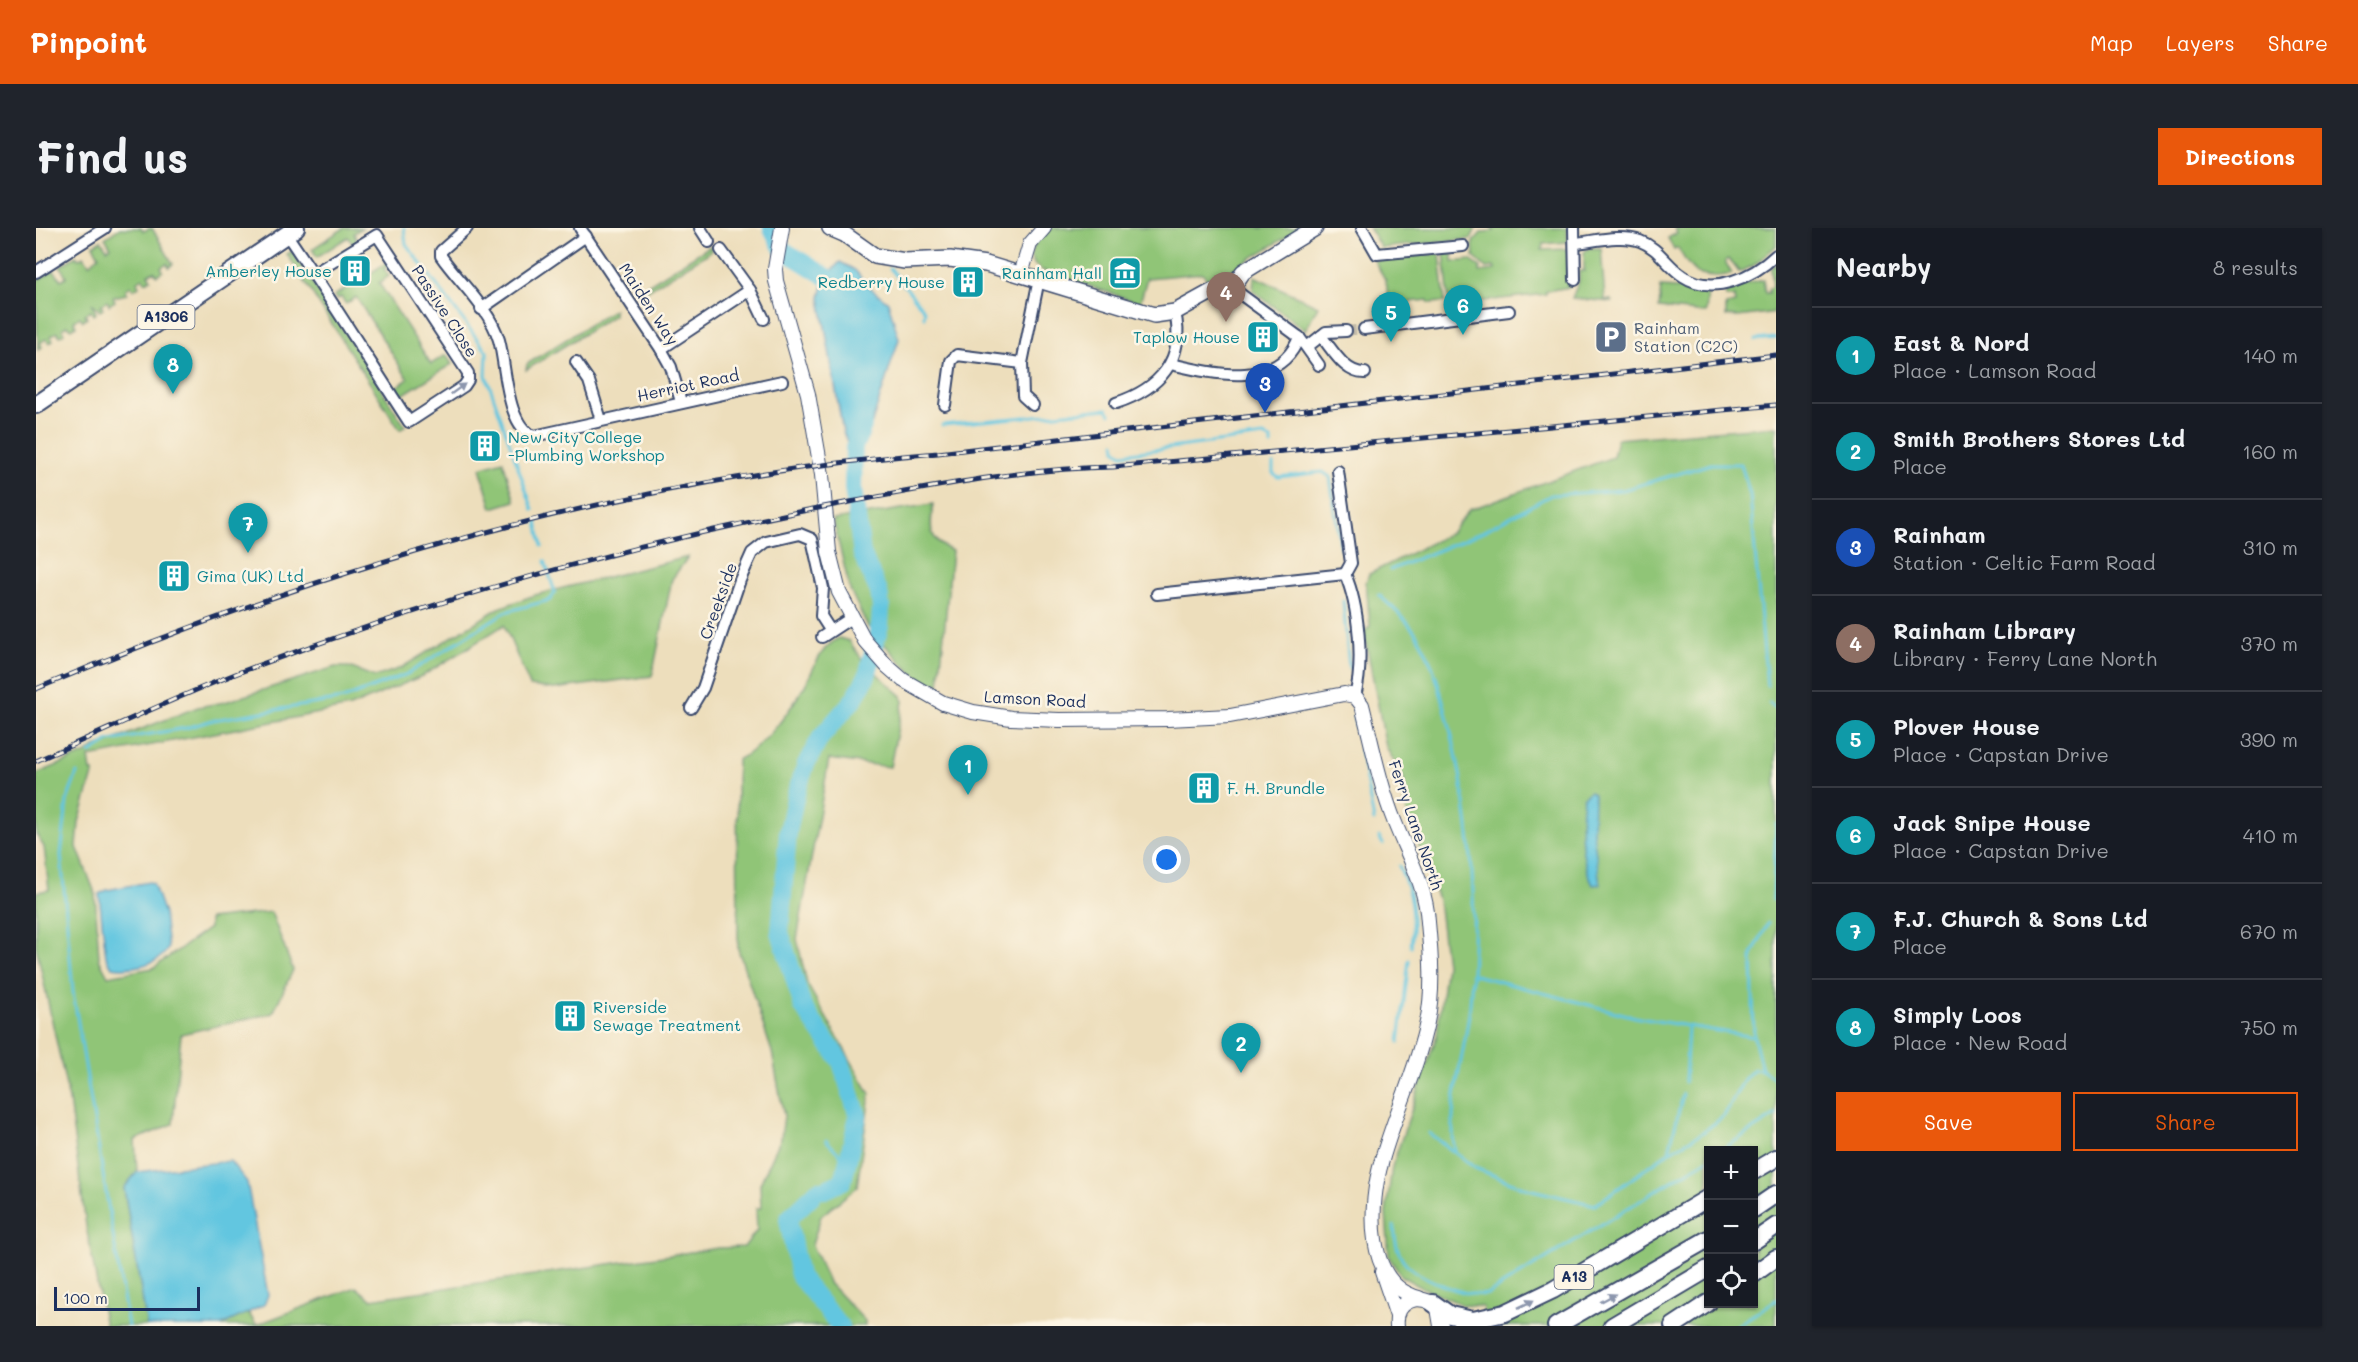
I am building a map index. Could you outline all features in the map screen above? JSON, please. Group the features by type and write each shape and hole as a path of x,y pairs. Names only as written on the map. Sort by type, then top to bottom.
{"main road":[{"path":"838,230 874,256 905,261 950,259 986,264 1154,315 1175,312 1217,290 1232,288 1243,272 1315,228"},
{"name":"A1306","path":"36,405 292,231"},
{"path":"1758,1169 1776,1158"},
{"path":"1758,1206 1776,1194"},
{"name":"A13","path":"1426,1301 1450,1315 1473,1320 1506,1313 1553,1290 1705,1200"},
{"path":"1758,1238 1776,1226"},
{"name":"A13","path":"1556,1326 1631,1286 1704,1241"},
{"path":"1758,1271 1776,1258"},
{"path":"1612,1326 1704,1271"},
{"path":"1673,1326 1704,1307"}],"street":[{"path":"36,272 105,228"},
{"path":"467,228 441,251 441,256 481,309 583,232"},
{"path":"700,228 710,242"},
{"path":"781,233 792,228"},
{"path":"1021,274 1030,244 1044,228"},
{"path":"1362,228 1377,254 1464,246"},
{"path":"1575,228 1575,280"},
{"name":"Passive Close","path":"292,231 313,274 409,422 464,386 468,373 380,238 374,236 313,274"},
{"name":"Maiden Way","path":"583,232 661,349 671,367 681,402"},
{"name":"Lamson Road","path":"781,233 775,264 777,289 808,394 821,466 830,552 840,592 851,618 865,641 886,666 920,691 944,703 973,712 1011,718 1167,719 1230,716 1344,694 1355,696"},
{"path":"1576,243 1637,239 1651,245 1683,276 1712,284 1730,282 1751,275 1776,255"},
{"path":"721,250 750,290 764,318"},
{"path":"1033,405 1023,396 1022,363 1039,279"},
{"path":"1232,288 1299,337 1319,365"},
{"path":"661,349 750,290"},
{"name":"Herriot Road","path":"481,309 499,337 508,388 520,425 526,434 534,436 782,381"},
{"path":"1364,329 1509,311"},
{"path":"1116,403 1145,391 1158,381 1171,364 1178,323 1175,312"},
{"path":"1307,347 1326,332 1346,331"},
{"path":"1321,336 1349,370 1356,374 1365,373"},
{"path":"1171,364 1203,372 1257,375 1294,353 1299,337"},
{"path":"945,405 951,361 957,355 1022,363"},
{"path":"576,362 589,381 601,420"},
{"path":"1338,471 1351,563 1345,574 1353,598 1359,661 1355,696"},
{"name":"Creekside","path":"691,708 704,688 740,580 752,553 762,544 800,534 812,539 823,588 821,615 826,633 851,618"},
{"path":"1156,594 1345,574"},
{"name":"Ferry Lane North","path":"1355,696 1362,705 1395,824 1423,892 1428,918 1430,957 1428,1018 1423,1041 1381,1162 1375,1227 1375,1249 1381,1264 1395,1286 1408,1295 1426,1301"},
{"name":"Ferry Lane North","path":"1381,1264 1382,1275 1397,1323"},
{"path":"1397,1323 1405,1303 1426,1301 1441,1315 1441,1326"}],"green space":[{"path":"120,228 141,228 143,231 152,228 173,264 169,267 167,263 161,267 163,271 157,275 154,271 148,274 151,279 145,282 143,278 137,282 139,286 133,290 131,286 125,290 127,294 113,297 115,301 109,305 107,301 101,305 103,309 100,311 92,303 96,313 93,315 91,311 85,314 87,318 83,321 80,317 74,321 76,326 71,329 68,325 62,329 64,333 60,336 57,332 51,336 53,340 49,343 46,339 40,343 42,347 38,350 36,281 54,270 61,280 66,277 60,266 76,256 78,259 84,256 89,264 99,256 93,245 101,240 107,249 111,247 105,238"},
{"path":"344,228 362,228 354,233 357,242 353,245 348,237 317,257 312,249"},
{"path":"1052,228 1301,228 1209,284 1203,273 1147,278 1140,303 1041,270 1034,264 1031,255 1037,239"},
{"path":"1369,228 1476,228 1471,239 1381,248"},
{"path":"1492,228 1567,228 1568,242 1543,244 1542,250 1568,249 1570,287 1546,291 1546,294 1467,303 1467,298 1449,301 1444,253 1452,252 1453,262 1470,260 1480,267 1480,272 1495,270 1494,267 1486,268 1474,257 1473,242 1482,232 1494,231"},
{"path":"1674,228 1776,228 1776,246 1753,266 1739,272 1729,259 1725,261 1732,274 1705,276 1693,270 1678,248 1674,250 1668,238 1677,233"},
{"path":"710,246 712,249 707,254 643,293 646,286"},
{"path":"1589,248 1601,248 1605,300 1612,302 1572,298 1579,281 1579,271 1584,271 1584,252"},
{"path":"292,251 405,426 400,430 287,254"},
{"path":"1440,253 1445,302 1429,303 1428,300 1410,302 1411,310 1390,313 1386,281 1374,260"},
{"path":"386,263 388,266 384,269 389,276 379,283 431,364 446,355 452,364 399,397 394,389 408,379 356,297 346,304 341,297 337,299 334,296"},
{"path":"1776,264 1776,312 1738,317 1726,316 1726,305 1735,303 1734,297 1726,297 1725,289 1763,280 1765,293 1769,293 1769,288 1773,287 1771,268"},
{"path":"1254,276 1318,306 1305,330 1253,291"},
{"path":"1661,287 1708,290 1706,313 1659,308"},
{"path":"614,309 614,315 526,370 527,364"},
{"path":"1776,426 1776,1326 1484,1326 1483,1307 1463,1305 1419,1286 1401,1276 1389,1257 1386,1213 1392,1167 1437,1035 1446,964 1438,900 1404,803 1404,779 1386,747 1364,632 1370,626 1366,582 1369,574 1451,533 1469,510 1613,457 1617,439"},
{"path":"503,461 515,501 492,508 480,468"},
{"path":"933,504 931,526 934,537 952,551 939,685 922,680 909,670 868,627 850,590 833,520"},
{"path":"688,557 672,579 652,676 554,689 530,686 504,625 424,675 350,707 89,757 91,771 94,771 79,822 77,847 95,893 99,959 108,976 153,968 209,928 209,919 271,912 293,970 273,1013 181,1034 173,1124 135,1140 137,1172 124,1188 147,1326 105,1326 86,1226 69,1100 36,946 36,892 49,890 44,847 36,834 36,774 87,753 93,748 198,707 225,702 335,667 349,667 375,677 401,668 499,608 535,595"},
{"path":"839,638 849,641 864,662 902,696 903,702 890,767 829,759 797,939 807,984 870,1094 857,1187 821,1216 812,1245 828,1282 865,1321 865,1326 220,1326 248,1312 256,1325 356,1287 371,1299 718,1248 744,1247 757,1230 756,1208 761,1208 760,1184 781,1138 784,1116 772,1052 738,949 737,760 757,747 775,728 791,708 822,653"}],"water":[{"path":"840,262 855,270 868,286 888,302 899,339 867,438 850,449 843,432 820,298 825,277"},
{"path":"1590,791 1594,794 1593,833 1600,884 1593,885 1583,853 1581,830 1583,797"},
{"path":"153,883 164,914 168,948 158,959 143,965 127,968 112,967 106,957 99,894 107,890"},
{"path":"230,1161 247,1182 268,1295 264,1305 220,1326 147,1326 124,1188 137,1172"}],"waterway":[{"path":"404,228 406,244 487,352 486,375 533,510"},
{"path":"772,228 783,250 830,279 839,294"},
{"path":"890,268 925,311 924,317"},
{"path":"1756,340 1776,338"},
{"path":"942,425 1107,409 1110,414"},
{"path":"840,1326 799,1276 788,1219 818,1190 824,1190 843,1181 858,1116 841,1062 803,1007 780,932 788,832 796,794 806,764 821,737 854,699 867,676 880,625 879,592 862,554 853,488 854,447 863,426"},
{"path":"1115,442 1116,450 1122,454 1264,436 1271,440 1271,445"},
{"path":"1273,464 1273,473 1278,477 1323,472 1330,477 1341,549"},
{"path":"1390,570 1478,534 1551,495 1623,490 1711,464 1741,464 1750,495 1767,686"},
{"path":"537,522 542,546"},
{"path":"90,753 109,741 186,728 213,720 343,699 407,674 505,612 550,600 555,593 545,561"},
{"path":"1379,595 1412,629 1430,662 1449,724 1464,794 1472,863 1473,933 1468,1023 1453,1115 1455,1152"},
{"path":"1343,601 1349,668"},
{"path":"1769,703 1776,709"},
{"path":"1354,716 1374,821"},
{"path":"77,773 67,801 61,855 73,992 128,1326"},
{"path":"1773,900 1776,824"},
{"path":"1379,837 1383,844"},
{"path":"1399,866 1411,905 1411,947"},
{"path":"1762,1070 1754,1037 1752,955 1768,923"},
{"path":"1399,1042 1409,960"},
{"path":"1471,974 1639,1018 1754,1037"},
{"path":"1685,1082 1688,1028"},
{"path":"1429,1133 1475,1168 1528,1189 1595,1205 1724,1116 1745,1078 1754,1069 1762,1070 1776,1080"},
{"path":"1669,1151 1683,1094"},
{"path":"1727,1146 1776,1115"},
{"path":"826,1140 847,1162"},
{"path":"1394,1226 1399,1253 1404,1261 1419,1274 1456,1290 1488,1294 1704,1161"},
{"path":"1736,1326 1776,1300"}],"tunnel":[{"path":"1346,331 1364,329"}],"railway":[{"path":"36,689 254,604 365,567 478,534 591,506 706,483 821,465 1776,355"},
{"path":"36,761 217,681 392,619 543,573 773,517 1014,474 1113,467 1776,405"}],"place":[{"name":"Amberley House","path":"355,271"},
{"name":"Rainham Hall","path":"1125,273"},
{"name":"Redberry House","path":"968,282"},
{"name":"Rainham Library","path":"1226,322"},
{"name":"Jack Snipe House","path":"1463,335"},
{"name":"Taplow House","path":"1263,337"},
{"name":"Rainham Station (C2C)","path":"1611,337"},
{"name":"Plover House","path":"1391,342"},
{"name":"Simply Loos","path":"173,394"},
{"name":"Rainham","path":"1265,413"},
{"name":"New City College -Plumbing Workshop","path":"485,446"},
{"name":"F.J. Church & Sons Ltd","path":"248,553"},
{"name":"Gima (UK) Ltd","path":"174,576"},
{"name":"F. H. Brundle","path":"1204,788"},
{"name":"East & Nord","path":"968,795"},
{"name":"Riverside Sewage Treatment","path":"570,1016"},
{"name":"Smith Brothers Stores Ltd","path":"1241,1073"}]}
